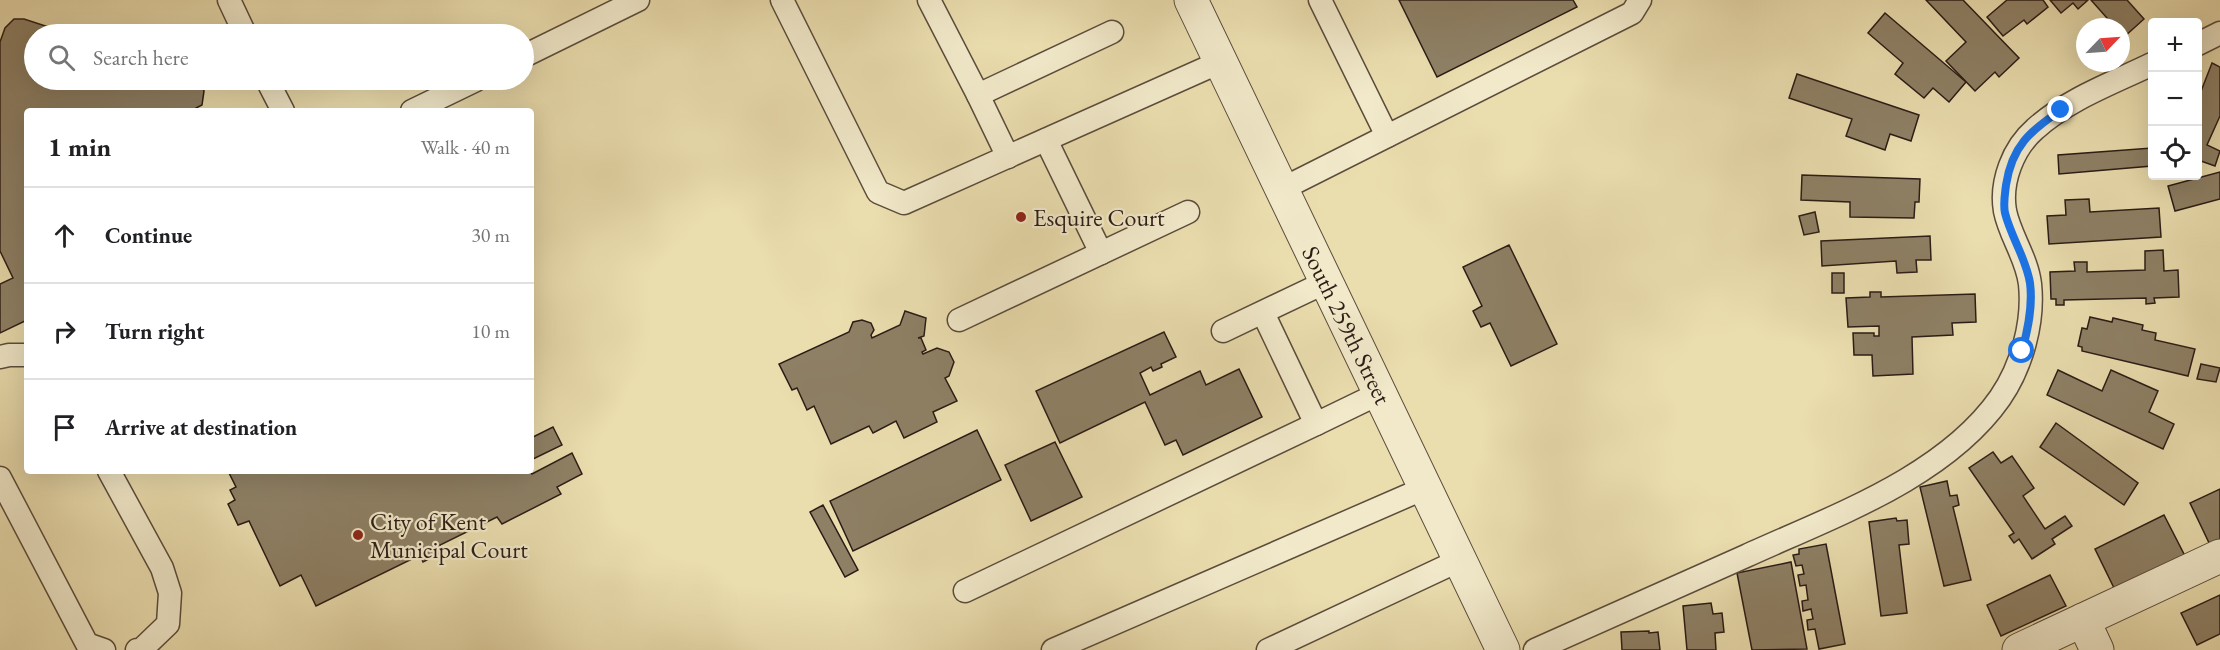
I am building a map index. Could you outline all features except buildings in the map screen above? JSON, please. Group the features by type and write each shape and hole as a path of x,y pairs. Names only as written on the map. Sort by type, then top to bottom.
{"street":[{"name":"South 259th Street","path":"1191,0 1503,650"},
{"path":"2019,650 2220,556"},
{"path":"2083,620 2097,650"}],"lane":[{"path":"229,0 240,24"},
{"path":"534,51 638,0"},
{"path":"782,0 878,192 904,203 1220,62"},
{"path":"929,0 1008,157"},
{"path":"1320,0 1387,136"},
{"path":"1282,189 1632,13 1640,0"},
{"path":"978,95 1112,32"},
{"path":"2202,42 2220,33"},
{"path":"1535,650 1868,500 1950,450 1974,428 2000,398 2010,381 2022,351 2029,322 2030,283 2005,212 2007,177 2019,144 2035,128 2061,110 2148,66"},
{"path":"272,90 281,108"},
{"path":"418,108 455,90"},
{"path":"1046,140 1101,253"},
{"path":"959,320 1188,212"},
{"path":"1223,331 1326,282"},
{"path":"1263,313 1316,424"},
{"path":"0,357 24,355"},
{"path":"965,591 1380,393"},
{"path":"111,474 162,568 170,593 168,624 141,650 136,650"},
{"path":"0,478 87,644 104,650"},
{"path":"1053,650 1425,488"},
{"path":"1268,650 1460,560"}],"place":[{"name":"Esquire Court","path":"1021,217"},
{"name":"City of Kent Municipal Court","path":"358,535"}],"route":[{"path":"2022,351 2029,322 2030,283 2005,212 2004,195 2007,177 2019,144 2035,128 2061,110"}]}
